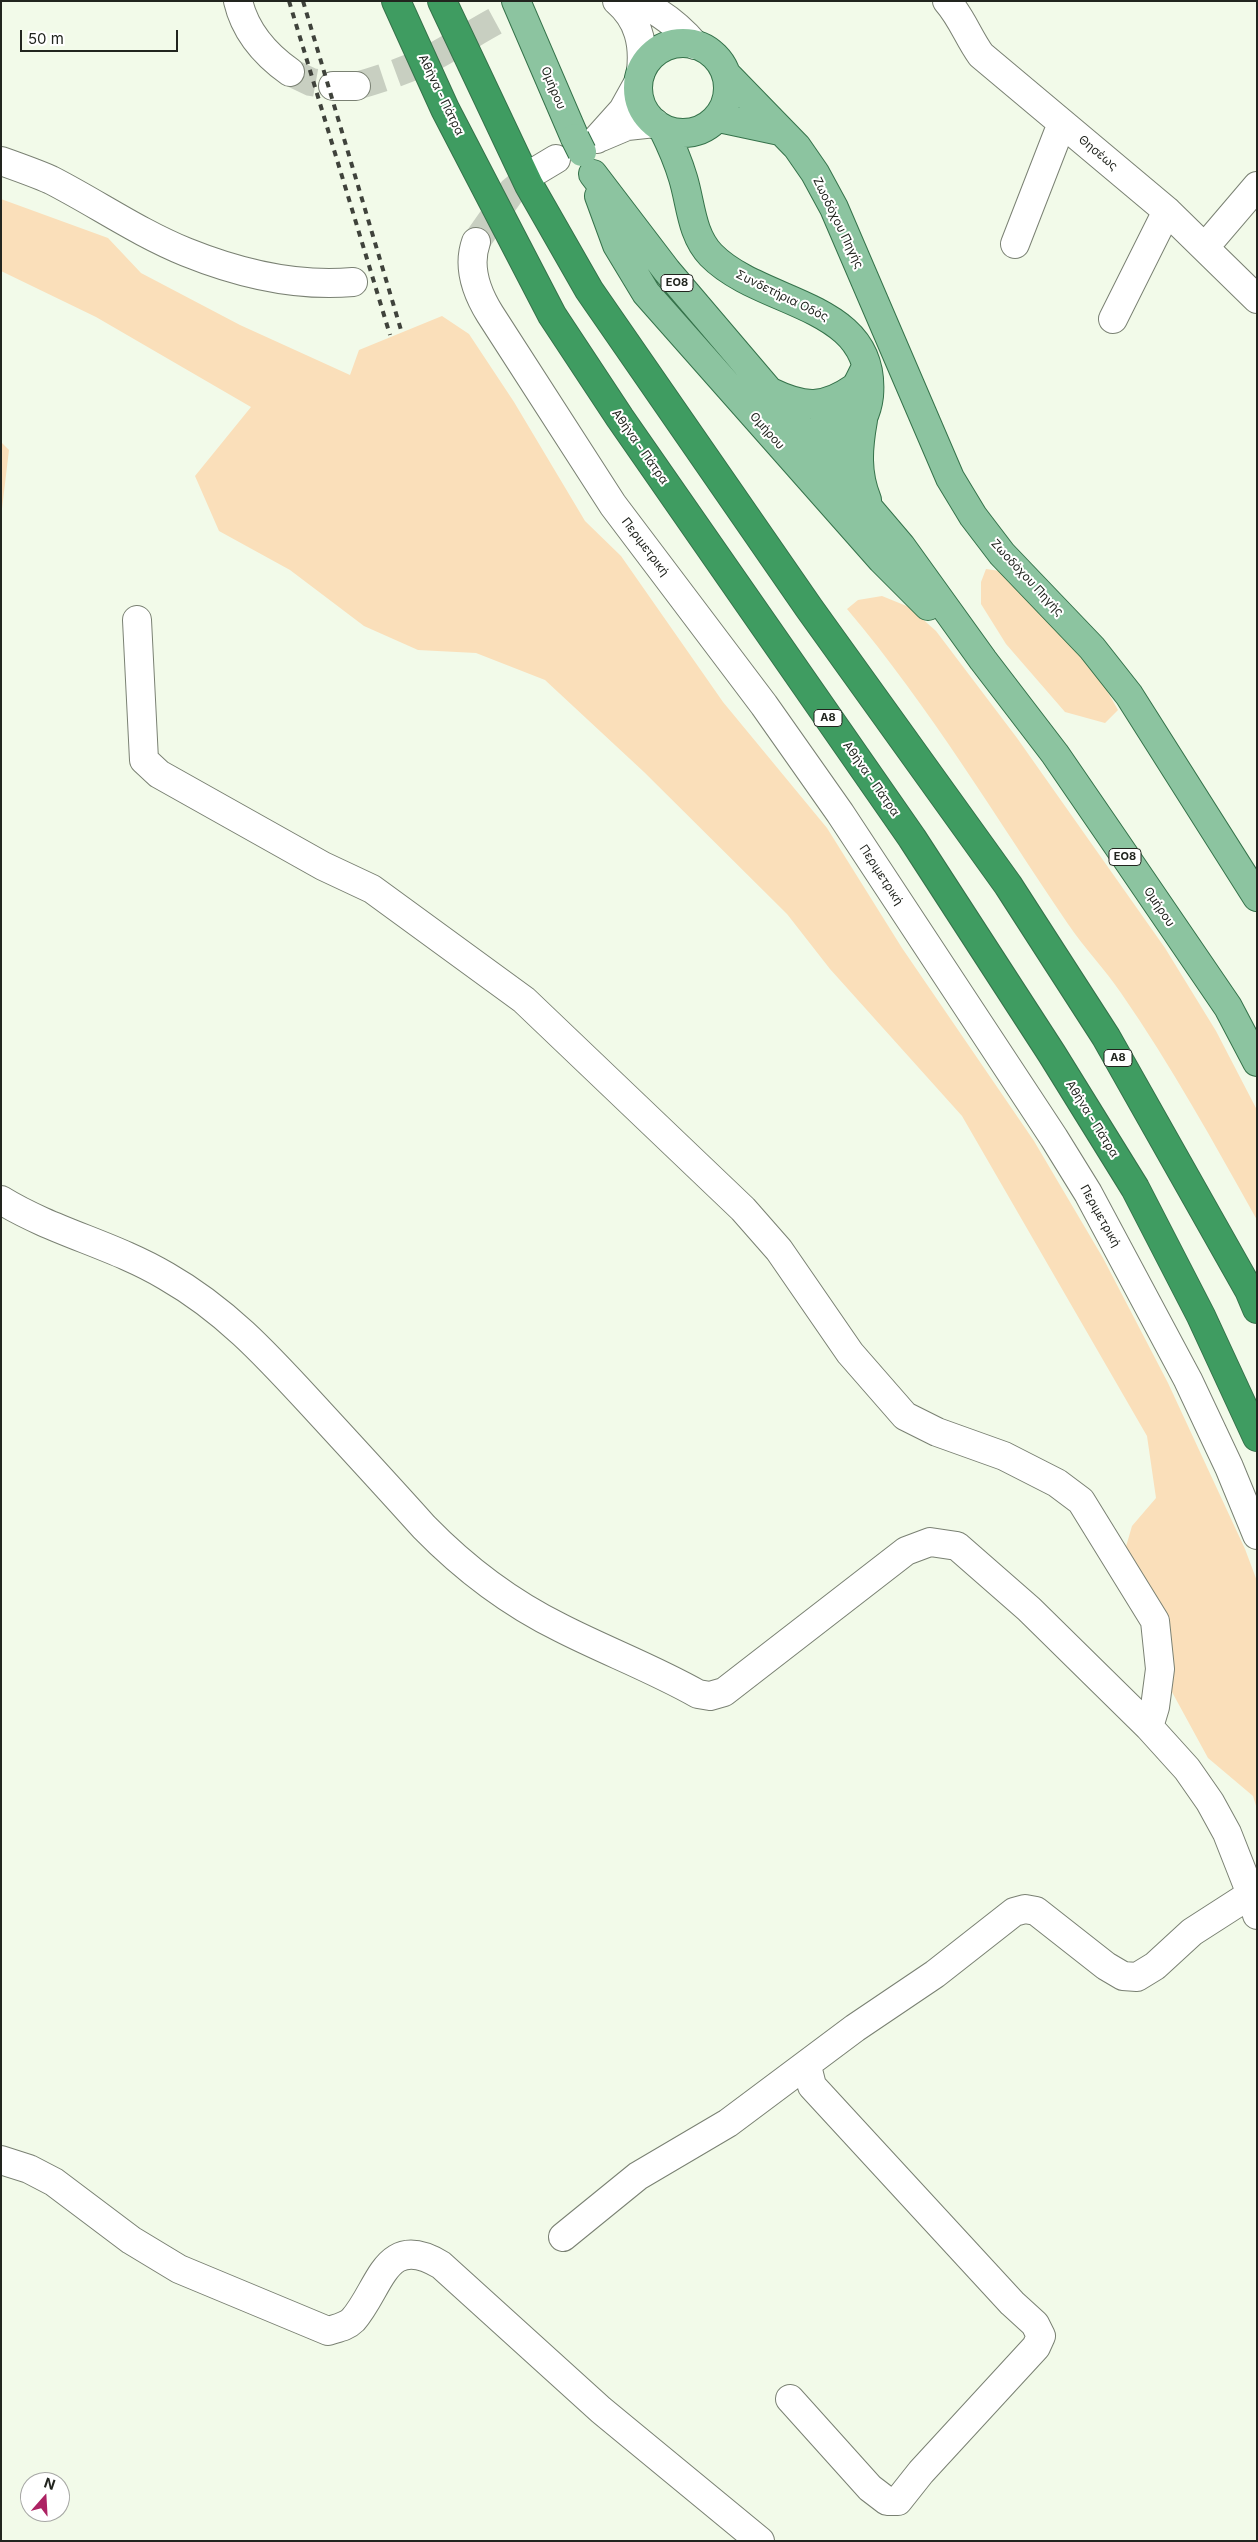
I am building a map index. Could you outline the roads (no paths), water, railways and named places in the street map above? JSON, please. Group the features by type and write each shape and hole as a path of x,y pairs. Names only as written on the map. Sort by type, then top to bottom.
{"highway":[{"name":"Αθήνα - Πάτρα","path":"396,1 446,109 552,315 620,418 912,838 1052,1054 1135,1188 1201,1316 1257,1438"},
{"name":"Α8","path":"442,1 529,185 589,290 809,608 1013,893 1106,1037 1181,1167 1249,1290 1257,1309"}],"main road":[{"name":"Ομήρου","path":"516,1 583,155 617,245 646,293 882,560 983,660"},
{"path":"681,43 695,45 709,51 720,62 727,75 728,90 725,104 714,121 696,131 684,133 659,126 641,104 640,77 655,52 681,43"},
{"name":"Ζωοδόχου Πηγής","path":"727,75 796,148 810,167 834,208 946,470 973,516 1002,554 1092,648 1129,695 1257,897"},
{"path":"714,121 780,131"},
{"name":"Συνδετήρια Οδός","path":"688,198 690,176 695,155 714,121"},
{"name":"Συνδετήρια Οδός","path":"659,126 677,161 699,238 711,255 746,279 831,320 847,331 860,346 862,376 870,386 863,416 857,429 848,440 817,446 794,461"},
{"name":"Ομήρου","path":"583,155 662,265 901,546 983,660 1055,754 1228,1008 1257,1062"},
{"path":"766,389 803,404 821,404 840,398 862,376"},
{"name":"Συνδετήρια Οδός","path":"817,446 862,376"},
{"path":"863,416 858,446 858,468 862,487 872,511"}],"street":[{"path":"238,1 246,24 256,40 268,54 290,72"},
{"path":"617,1 627,10 639,30 643,52 640,77 623,110 597,139 611,130 627,126 659,126"},
{"path":"637,1 657,10 678,26 695,45"},
{"name":"Θησέως","path":"960,6 969,39 981,55 1167,211 1257,299"},
{"path":"1015,244 1062,123"},
{"path":"1,161 49,179 185,251 222,264 273,277 333,284 353,282"},
{"path":"1205,247 1257,186"},
{"path":"1113,320 1167,211"},
{"name":"Περιμετρική","path":"476,242 473,252 476,283 481,298 500,330 613,505 764,705 840,813 1022,1089 1088,1194 1188,1380 1229,1468 1257,1535"},
{"path":"137,620 144,760 159,774 323,866 372,889 524,1000 743,1209 779,1250 850,1353 905,1416 937,1432 1004,1456 1057,1483 1081,1501 1155,1621 1160,1669 1155,1707 1149,1727"},
{"path":"1,1200 44,1224 124,1255 166,1276 213,1307 255,1342 445,1549 472,1571 512,1599 560,1628 698,1694 710,1696 724,1692 906,1551 930,1542 957,1546 980,1565 1149,1727 1187,1769 1210,1802 1227,1833 1254,1905 1192,1932 1155,1966 1137,1977 1123,1976 1106,1966 1036,1911 1025,1909 1014,1912 935,1974 855,2028 728,2123 638,2176 563,2237"},
{"path":"790,2399 870,2488 887,2502 898,2501 921,2472 1036,2347 1041,2336 1035,2324 1012,2303 812,2086 806,2066"},
{"path":"1,2160 29,2169 54,2182 138,2245 179,2269 328,2330 343,2326 352,2320 387,2264 398,2257 408,2254 426,2256 441,2265 600,2410 760,2541"}],"tunnel":[{"path":"356,86 416,65 501,18 544,1"},
{"path":"290,72 311,82 333,86"},
{"path":"476,242 512,191 536,171"}],"railway":[{"path":"289,1 390,335"},
{"path":"303,1 401,330"}]}
